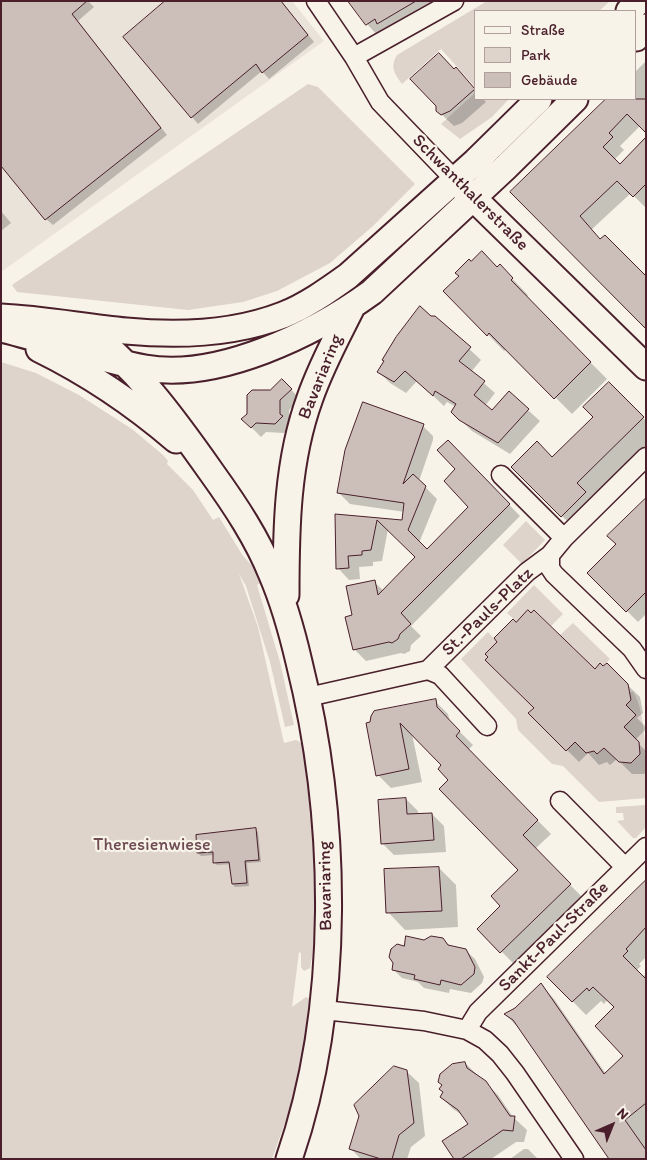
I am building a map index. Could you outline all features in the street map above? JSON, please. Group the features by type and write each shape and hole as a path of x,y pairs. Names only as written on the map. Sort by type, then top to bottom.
{"main road":[{"path":"630,10 639,1"},
{"path":"637,37 646,28"},
{"path":"1,317 160,333 216,331 264,322 285,314 325,293 348,276 455,180 539,100"},
{"name":"Bavariaring","path":"286,612 288,512 295,456 310,398 328,354 352,307 372,292 473,198 574,100"},
{"name":"Schwanthalerstraße","path":"455,180 646,367"},
{"path":"1,330 146,368 176,370 226,363 292,338 352,307"},
{"name":"Bavariaring","path":"82,326 125,363 169,415 237,509 262,551 272,573 286,612 308,697 322,786 328,871 324,1010 307,1099 289,1159"},
{"name":"Bavariaring","path":"1,330 42,350 119,396 161,427 213,474"},
{"path":"119,396 118,376 125,363 137,348 160,333"}],"street":[{"name":"Schwanthalerstraße","path":"316,1 354,57 380,102 455,180"},
{"path":"354,57 454,1"},
{"name":"St.-Pauls-Platz","path":"428,670 527,572 550,555 564,538 646,457"},
{"path":"501,475 564,538"},
{"path":"550,555 550,568 554,574 636,654 646,669"},
{"path":"308,697 428,670 440,675 487,726"},
{"path":"560,801 625,867"},
{"name":"Sankt-Paul-Straße","path":"467,1030 478,1012 646,847"},
{"path":"324,1010 424,1021 467,1030 485,1040 500,1054 574,1159"}],"shaded area":[{"path":"1,1 292,1 324,41 1,272"}],"green space":[{"path":"487,1 610,1 600,10 474,10 474,86 441,49 402,84 393,67 397,55"},
{"path":"308,84 318,87 415,184 373,226 330,263 277,291 243,302 188,310 17,292 12,285"},
{"path":"474,94 474,100 508,100 492,117 460,139 441,124"},
{"name":"Theresienwiese","path":"1,362 36,373 79,395 132,429 163,455 168,461 167,464 193,490 213,520 219,517 243,556 256,570 262,582 257,585 280,662 294,725 285,727 270,662 246,586 239,574 258,627 284,743 296,740 302,744 306,752 317,877 316,923 310,968 304,971 301,967 301,953 299,952 292,1007 306,997 313,1000 297,1089 272,1159 1,1159"},
{"path":"526,521 545,540 522,564 503,545"},
{"path":"534,585 563,614 551,626 535,610 531,613 528,610 517,622 507,613"},
{"path":"573,623 610,659 603,666 600,663 592,672 572,646 569,649 560,640 563,638 560,635"},
{"path":"488,632 497,642 488,657 494,669 525,694 522,697 537,705 528,713 575,742 586,753 594,751 598,754 604,748 619,762 631,763 624,727 636,715 626,705 631,700 627,695 633,692 638,701 643,727 646,758 646,798 599,802 563,766 552,764 518,730 516,719 461,659"},
{"path":"646,805 646,827 636,838 633,838 617,821 624,820 623,813 616,813 616,807"}],"building":[{"path":"1,1 87,1 72,14 161,128 45,220 1,166"},
{"path":"165,1 281,1 308,35 262,73 256,64 191,118 123,37"},
{"path":"348,1 416,1 377,24 375,19 366,25"},
{"path":"439,53 454,69 456,67 474,90 450,111 441,115 436,111 436,106 410,79"},
{"path":"646,99 646,133 627,114 609,133 613,137 603,147 620,164 646,137 646,184 633,197 617,181 580,216 600,239 605,235 646,276 646,329 510,192 605,100"},
{"path":"482,251 497,267 500,264 513,278 511,280 591,362 554,399 489,333 487,336 443,291 459,276 455,273 469,259 471,261"},
{"path":"420,306 431,316 435,316 471,347 459,361 485,381 474,395 492,410 509,391 529,409 498,443 459,420 451,412 456,404 435,391 433,396 405,371 394,382 377,372 396,337"},
{"path":"282,379 292,389 280,400 280,414 283,416 275,424 256,423 251,428 241,419 247,414 247,395 252,390 270,390"},
{"path":"609,382 644,417 577,483 586,492 561,517 511,467 537,441 552,457 593,417 583,407"},
{"path":"363,402 424,424 403,484 413,474 426,486 408,530 427,549 468,507 444,481 455,469 437,450 448,440 510,504 401,613 411,624 400,634 398,639 392,643 389,642 353,650 345,617 352,615 346,586 375,580 378,595 415,557 377,520 371,550 362,551 362,555 348,556 349,568 336,569 335,514 402,520 404,503 337,493 345,450"},
{"path":"646,498 646,592 626,612 587,573 616,544 607,536"},
{"path":"528,610 531,613 534,610 595,669 600,663 603,666 607,663 628,684 631,700 626,705 636,715 624,727 639,742 640,754 631,763 619,762 604,748 597,754 594,751 586,753 575,742 566,751 528,713 534,708 485,660 488,657 485,654 497,642 494,638 513,619 516,622"},
{"path":"436,699 437,707 460,731 456,736 538,820 523,835 571,884 500,953 477,929 500,906 491,896 518,870 439,789 448,780 438,769 441,765 400,723 409,769 376,776 366,723 370,722 374,711"},
{"path":"406,798 407,814 432,813 434,840 381,844 378,800"},
{"path":"256,828 259,860 245,861 247,883 232,884 229,862 213,863 213,852 197,853 196,835"},
{"path":"439,867 442,911 386,913 384,869"},
{"path":"646,880 646,927 626,949 628,951 623,956 646,979 646,1103 625,1120 646,1150 646,1159 609,1159 513,1020 504,1014 515,1008 541,983 604,1074 623,1056 595,1026 614,1007 593,987 589,991 587,988 572,1002 547,977"},
{"path":"406,936 424,940 431,936 443,938 448,945 466,949 475,967 474,974 461,985 441,980 440,985 414,979 415,975 392,970 393,963 389,957 391,949 397,944 404,946"},
{"path":"465,1062 467,1068 486,1081 510,1116 515,1116 513,1131 503,1130 461,1159 454,1159 442,1141 468,1124 458,1110 440,1097 443,1092 439,1089 442,1085 438,1082 440,1074 452,1064"},
{"path":"394,1066 407,1070 414,1123 399,1135 392,1159 381,1159 349,1149 359,1116 354,1105"}]}
